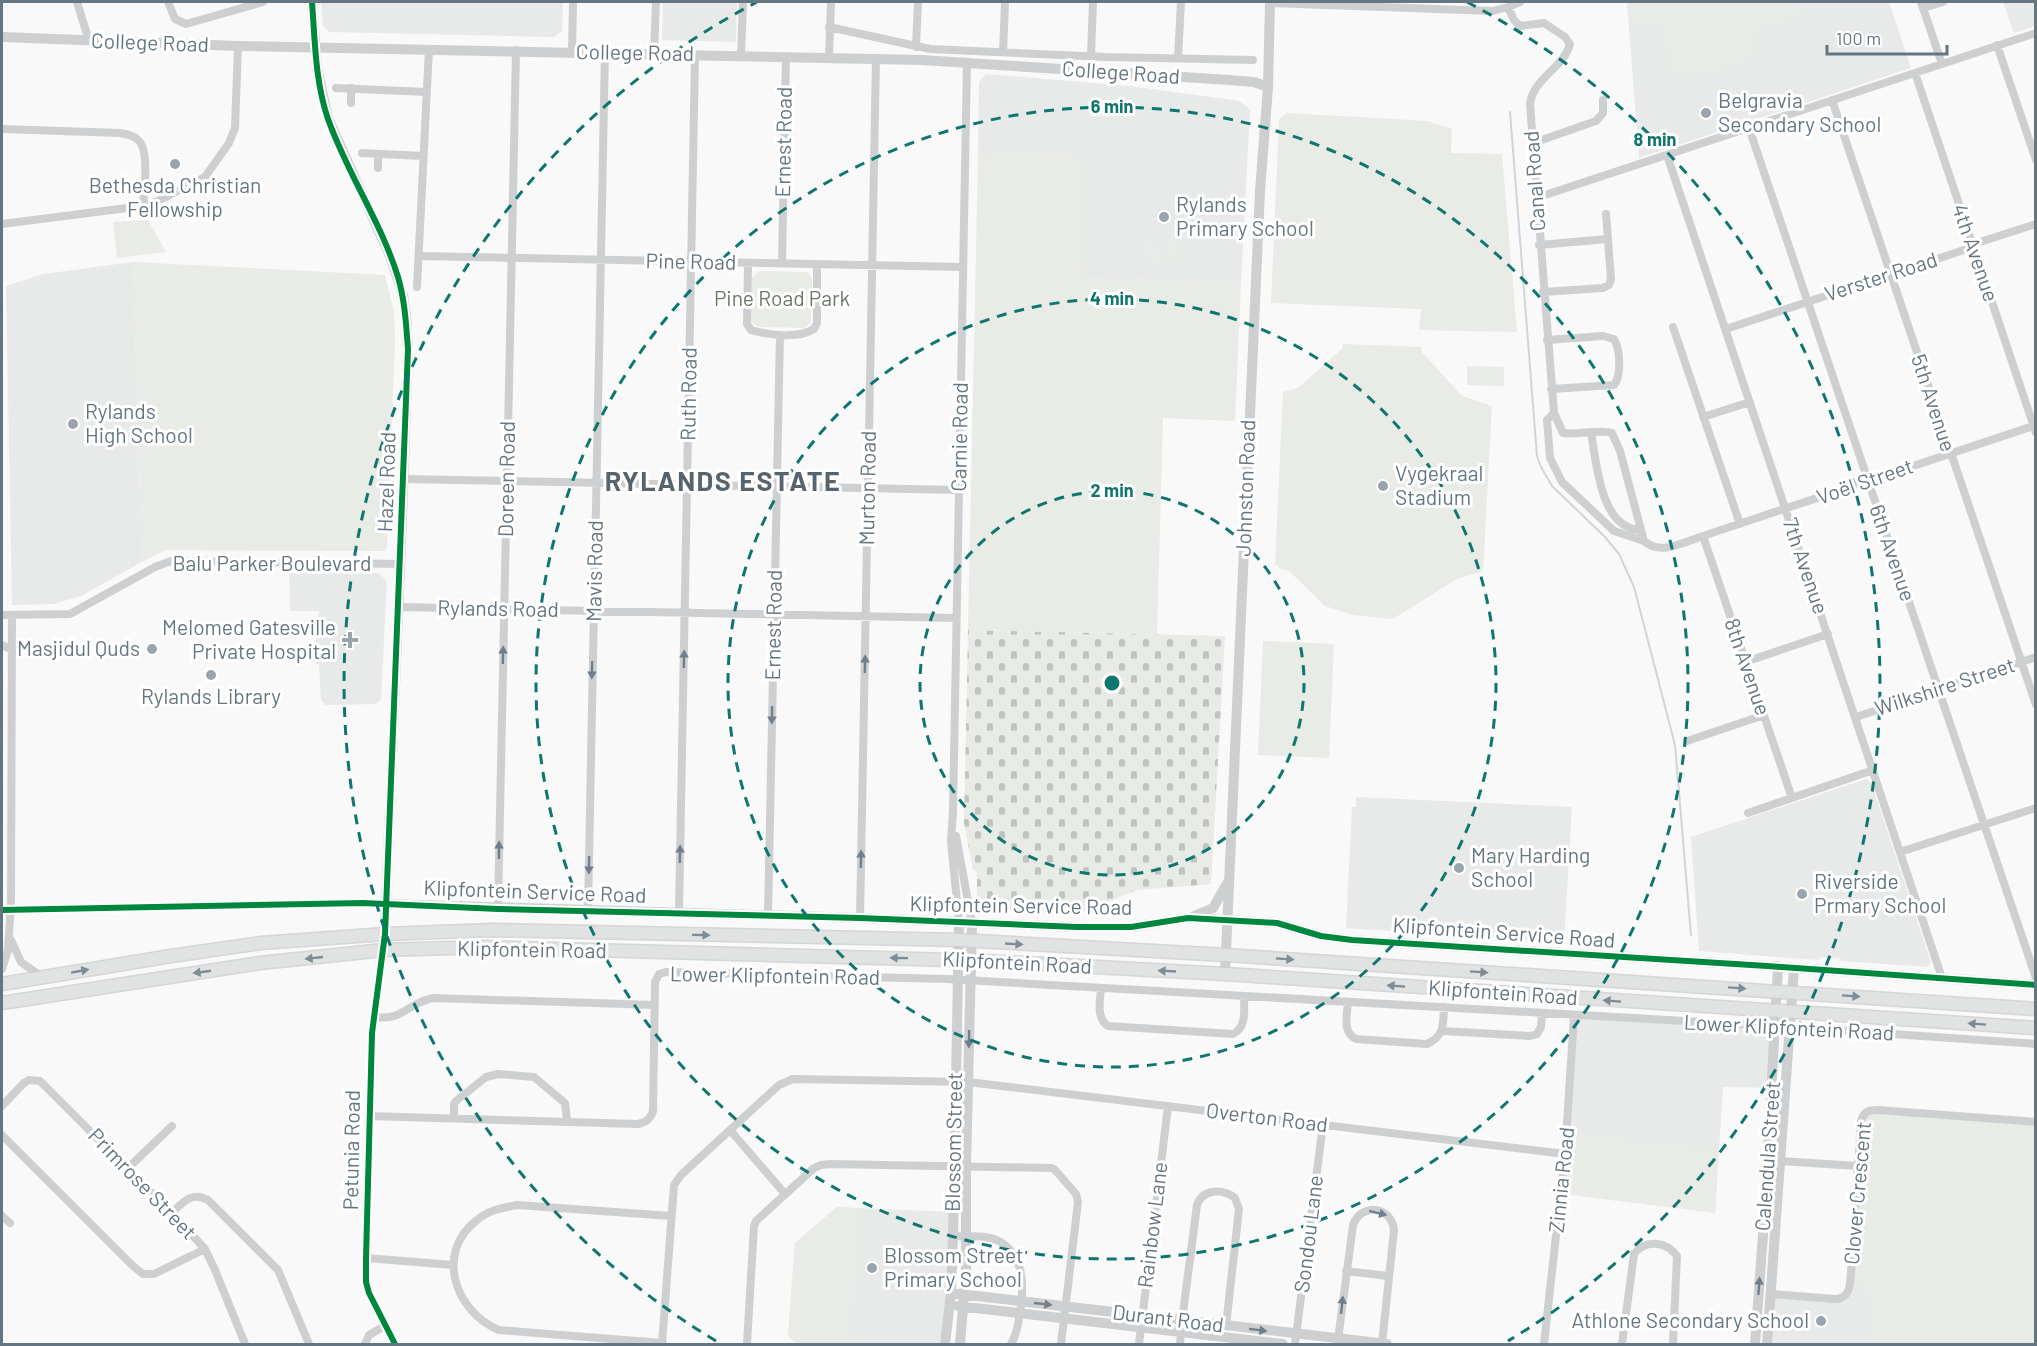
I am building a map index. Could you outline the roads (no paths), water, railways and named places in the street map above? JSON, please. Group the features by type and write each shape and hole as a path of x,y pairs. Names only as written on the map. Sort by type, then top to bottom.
{"main road":[{"name":"Klipfontein Road","path":"2,984 261,943 385,934 492,930 958,940 1226,955 2036,1009"},
{"name":"Klipfontein Road","path":"2,1003 238,966 384,950 484,947 964,960 1225,974 2036,1028"}],"street":[{"path":"77,2 89,41"},
{"path":"168,2 175,19 179,23 186,24 260,2"},
{"name":"Hazel Road","path":"312,2 315,47 328,118 390,256 403,295 406,315 408,349 404,479 384,950"},
{"path":"572,52 573,2"},
{"path":"654,54 656,2"},
{"path":"741,56 743,2"},
{"path":"828,57 831,2"},
{"path":"916,47 918,2"},
{"path":"1003,52 1005,2"},
{"path":"1091,56 1093,2"},
{"path":"1179,58 1181,2"},
{"path":"1270,2 1493,11 1520,2"},
{"name":"Johnston Road","path":"1225,974 1260,191 1268,87 1270,2"},
{"path":"1942,64 1922,5 1943,2"},
{"name":"Canal Road","path":"1508,7 1514,20 1520,26 1544,23 1565,37 1570,44 1563,58 1543,78 1531,95 1530,104 1539,245 1554,413"},
{"path":"830,27 916,47 1091,56 1253,60"},
{"path":"1536,198 2036,33"},
{"name":"College Road","path":"2,37 238,46 876,58 967,62 1250,82 1268,87"},
{"path":"1997,45 2036,160"},
{"path":"2,224 143,206 158,201 205,177 230,143 235,128 238,46"},
{"path":"417,287 429,49"},
{"name":"Doreen Road","path":"498,909 516,50"},
{"name":"Mavis Road","path":"588,910 605,52"},
{"name":"Ruth Road","path":"679,913 695,55"},
{"name":"Ernest Road","path":"783,263 786,57"},
{"name":"Murton Road","path":"860,918 876,58"},
{"name":"Carnie Road","path":"958,940 951,841 967,62"},
{"name":"4th Avenue","path":"1915,73 2035,428"},
{"path":"336,88 426,92"},
{"path":"351,88 351,103"},
{"path":"1533,142 1596,121 1603,113 1603,100"},
{"name":"5th Avenue","path":"1832,100 2036,705"},
{"name":"6th Avenue","path":"1749,128 2036,978"},
{"path":"2,129 120,133 137,138 142,145 145,157 143,206"},
{"path":"362,153 423,156"},
{"path":"378,154 378,168"},
{"name":"7th Avenue","path":"1668,155 1941,978"},
{"path":"1543,292 1608,286 1611,279 1606,214"},
{"name":"Verster Road","path":"1726,329 2036,224"},
{"path":"1539,245 1608,239"},
{"name":"Pine Road","path":"419,256 963,267"},
{"path":"748,263 747,324 751,330 780,334 802,334 814,329 817,323 818,264"},
{"path":"1673,327 1740,524"},
{"name":"Ernest Road","path":"768,916 780,334"},
{"path":"1547,340 1603,336 1614,339 1618,350 1618,378 1614,385 1551,389"},
{"path":"1703,417 1750,402"},
{"path":"1554,413 1563,433 1608,431 1615,437 1644,541 1614,531 1558,477 1550,458 1548,444 1547,420 1554,413"},
{"name":"Voël Street","path":"1644,541 1660,549 2035,428"},
{"path":"1591,433 1599,479 1610,511 1629,528 1641,530"},
{"path":"404,479 959,490"},
{"name":"8th Avenue","path":"1703,536 1792,798"},
{"name":"Balu Parker Boulevard","path":"2,615 70,614 155,567 171,561 400,564"},
{"name":"Rylands Road","path":"399,607 956,618"},
{"path":"12,615 12,830 6,910 15,952 21,962 42,977"},
{"path":"1745,662 1828,634"},
{"path":"2,645 13,650"},
{"name":"Wilkshire Street","path":"1856,717 2036,657"},
{"path":"1687,741 1764,715"},
{"path":"1748,813 1873,770"},
{"path":"1900,852 2036,807"},
{"name":"Carnie Road","path":"953,811 972,923 972,941"},
{"path":"2,830 12,830"},
{"path":"1188,918 1212,908 1230,879"},
{"name":"Klipfontein Service Road","path":"6,910 325,903 1109,927 1131,927 1188,918 1277,923 1344,940 1778,966 2036,985"},
{"path":"2,969 10,937"},
{"name":"Blossom Street","path":"958,940 970,981 965,1294 960,1344"},
{"name":"Blossom Street","path":"945,1344 951,1293 953,1236 957,980 972,941"},
{"name":"Petunia Road","path":"384,950 373,1017 366,1282 369,1293 396,1344"},
{"name":"Calendula Street","path":"1767,1344 1771,1294 1771,1208 1778,966"},
{"name":"Calendula Street","path":"1755,1344 1771,1208 1780,1161 1794,968"},
{"name":"Lower Klipfontein Road","path":"373,1017 393,1018 422,1000 433,998 655,1005 656,978 666,972 957,980 1791,1027 2036,1044"},
{"path":"1101,988 1100,1017 1108,1026 1233,1034 1239,1031 1243,1023 1244,996"},
{"path":"1348,1002 1347,1029 1350,1036 1356,1039 1427,1044 1435,1041 1443,1031 1444,1007"},
{"path":"369,1116 567,1120 638,1124 646,1122 651,1118 653,1111 655,1005"},
{"path":"1443,1031 1530,1036 1537,1034 1541,1027 1542,1013"},
{"name":"Zinnia Road","path":"1544,1344 1565,1154 1574,1016"},
{"path":"454,1118 456,1101 486,1077 498,1074 528,1075 539,1079 566,1103 567,1120"},
{"name":"Overton Road","path":"662,1344 673,1192 677,1181 779,1085 793,1078 968,1082 1565,1154"},
{"name":"Primrose Street","path":"2,1106 24,1083 33,1080 40,1081 128,1168 205,1249 245,1344"},
{"name":"Rainbow Lane","path":"1139,1344 1168,1107"},
{"name":"Clover Crescent","path":"1771,1294 1835,1299 1844,1298 1848,1294 1851,1279 1861,1121 1864,1113 1878,1110 2036,1122"},
{"name":"Sondou Lane","path":"1295,1340 1323,1124"},
{"path":"128,1168 172,1126"},
{"path":"730,1130 786,1194"},
{"path":"2,1135 143,1274 154,1274 205,1249"},
{"path":"1780,1161 1858,1166"},
{"path":"747,1344 754,1226 761,1216 814,1168 821,1165 1052,1168 1076,1194 1078,1202 1061,1344"},
{"path":"1180,1344 1197,1204 1199,1198 1211,1191 1225,1193 1235,1198 1239,1209 1226,1326"},
{"path":"172,1213 191,1197 198,1196 208,1200 278,1270 309,1344"},
{"path":"662,1344 499,1330 484,1322 466,1306 458,1290 453,1265 455,1255 466,1232 475,1221 499,1208 517,1205 671,1216"},
{"path":"1338,1340 1355,1218 1369,1210 1382,1211 1390,1217 1394,1230 1382,1344"},
{"path":"2,1216 10,1223"},
{"path":"953,1236 990,1238 1000,1242 1020,1266 1023,1279 1020,1314 1016,1334 1011,1344"},
{"path":"1622,1344 1634,1254 1643,1246 1656,1243 1666,1245 1677,1256 1673,1344"},
{"path":"366,1258 453,1265"},
{"path":"1346,1270 1388,1276"},
{"name":"Durant Road","path":"951,1293 1065,1307 1141,1322"},
{"name":"Durant Road","path":"949,1306 1182,1327 1226,1326 1295,1340 1338,1340 1387,1344"},
{"path":"365,1344 369,1335 386,1325"},
{"name":"Durant Road","path":"1182,1327 1224,1341 1283,1344"}],"waterway":[{"path":"1510,112 1537,456 1552,486 1605,537 1619,554 1634,587 1675,745 1691,935"}],"place":[{"name":"Belgravia Secondary School","path":"1706,113"},
{"name":"Bethesda Christian Fellowship","path":"175,164"},
{"name":"Rylands Primary School","path":"1164,217"},
{"name":"Rylands High School","path":"73,424"},
{"name":"Vygekraal Stadium","path":"1383,486"},
{"name":"Melomed Gatesville Private Hospital","path":"350,640"},
{"name":"Masjidul Quds","path":"152,649"},
{"name":"Rylands Library","path":"211,675"},
{"name":"Mary Harding School","path":"1459,868"},
{"name":"Riverside Prmary School","path":"1802,894"},
{"name":"Blossom Street Primary School","path":"872,1268"},
{"name":"Athlone Secondary School","path":"1821,1321"}],"district":[{"name":"RYLANDS ESTATE","path":"723,482"}],"park label":[{"name":"Pine Road Park","path":"782,299"}]}
